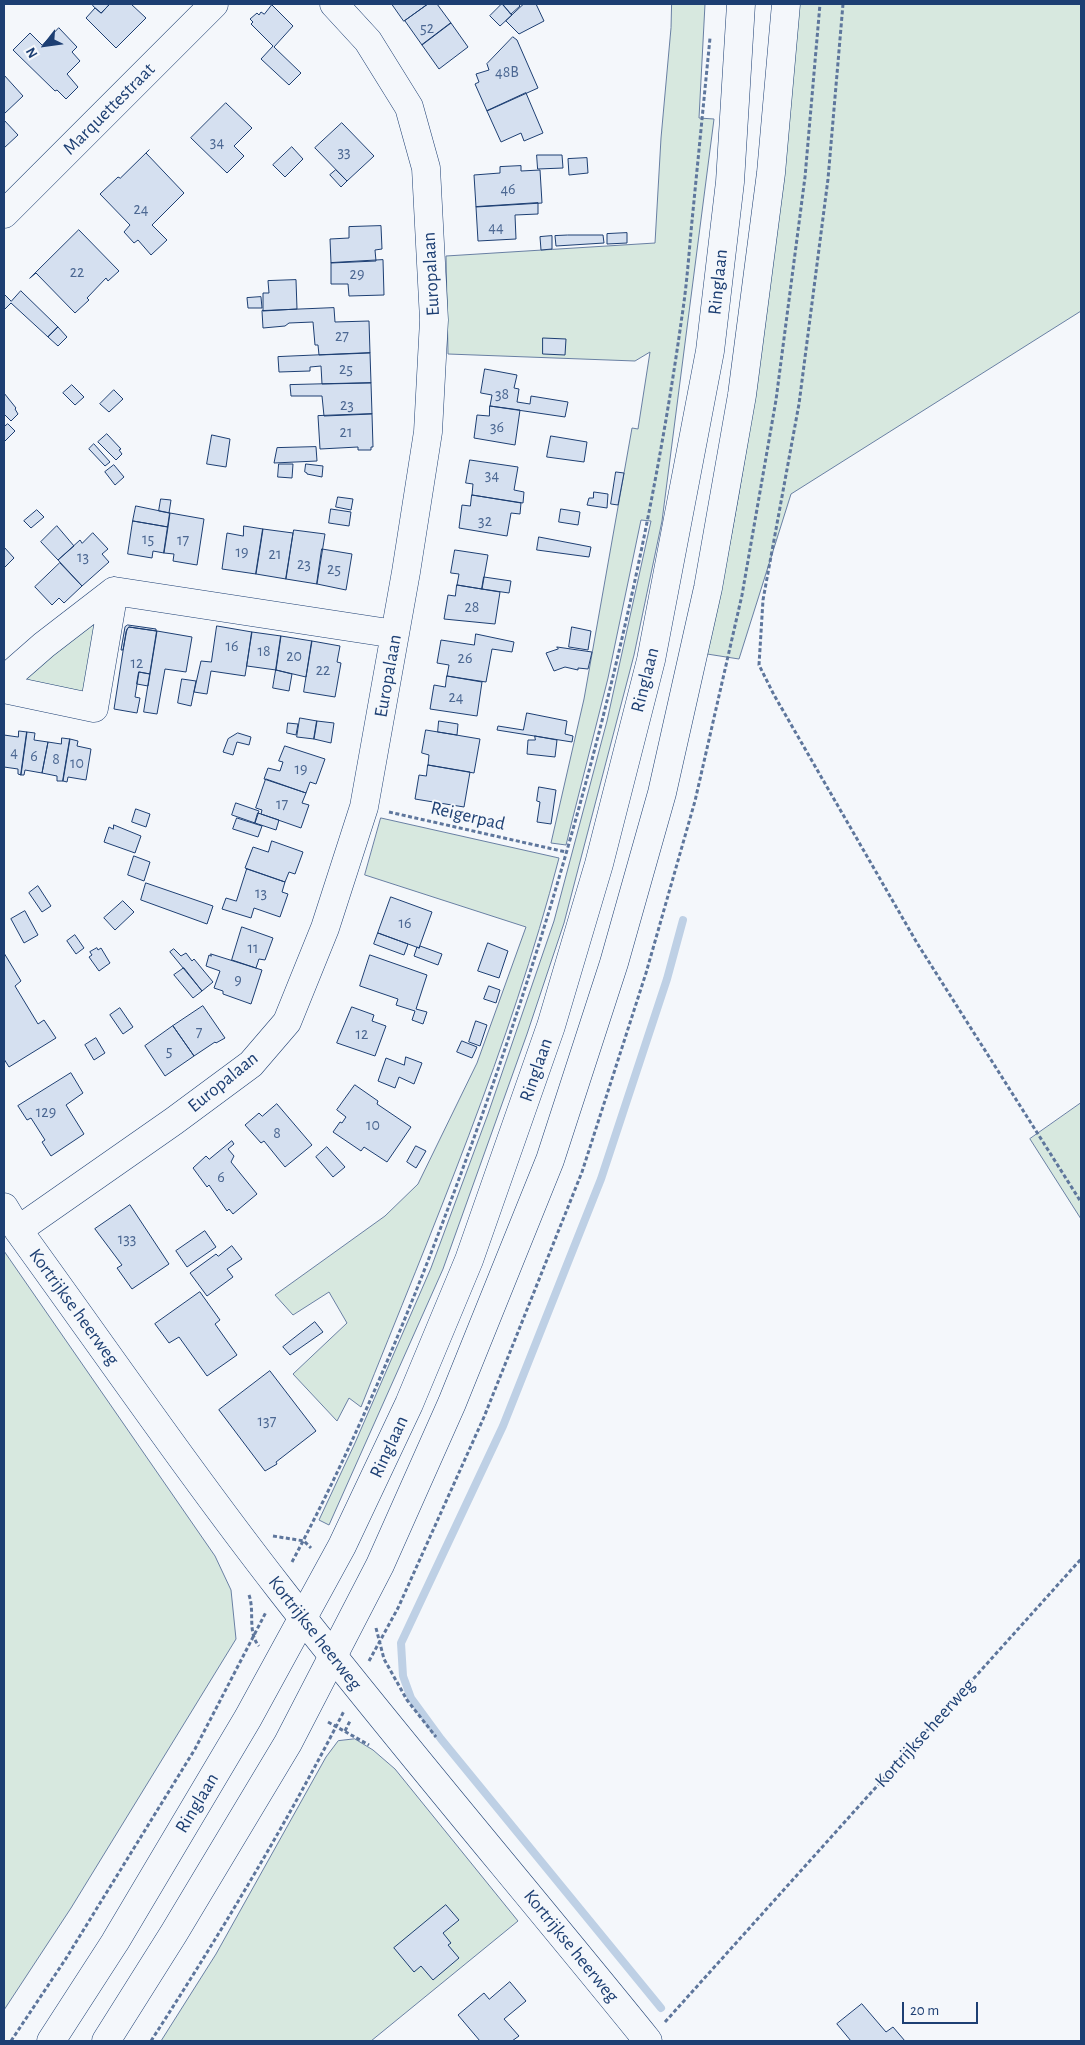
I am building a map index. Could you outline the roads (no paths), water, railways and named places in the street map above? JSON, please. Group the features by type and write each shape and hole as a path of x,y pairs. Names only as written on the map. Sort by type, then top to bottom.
{"main road":[{"name":"Marquettestraat","path":"4,214 214,4"},
{"name":"Europalaan","path":"18,1230 174,1121 251,1064 287,1022 325,928 364,807 428,432 434,320 426,168 409,107 368,41 334,4"},
{"name":"Ringlaan","path":"51,2041 125,1925 248,1718 342,1546 409,1404 469,1260 551,1026 599,864 652,660 710,351 730,182 741,4"},
{"name":"Ringlaan","path":"106,2041 174,1934 288,1744 380,1566 452,1404 550,1160 614,963 662,793 708,588 742,395 771,173 786,4"},
{"path":"4,689 94,708 114,591"},
{"path":"4,680 44,645 114,591 395,634"},
{"name":"Kortrijkse heerweg","path":"4,1207 18,1230 228,1521 372,1706 534,1900 654,2034"}],"waterway":[{"path":"661,2008 441,1739 411,1698 403,1676 401,1643 503,1426 601,1179 667,979 683,920"}]}
